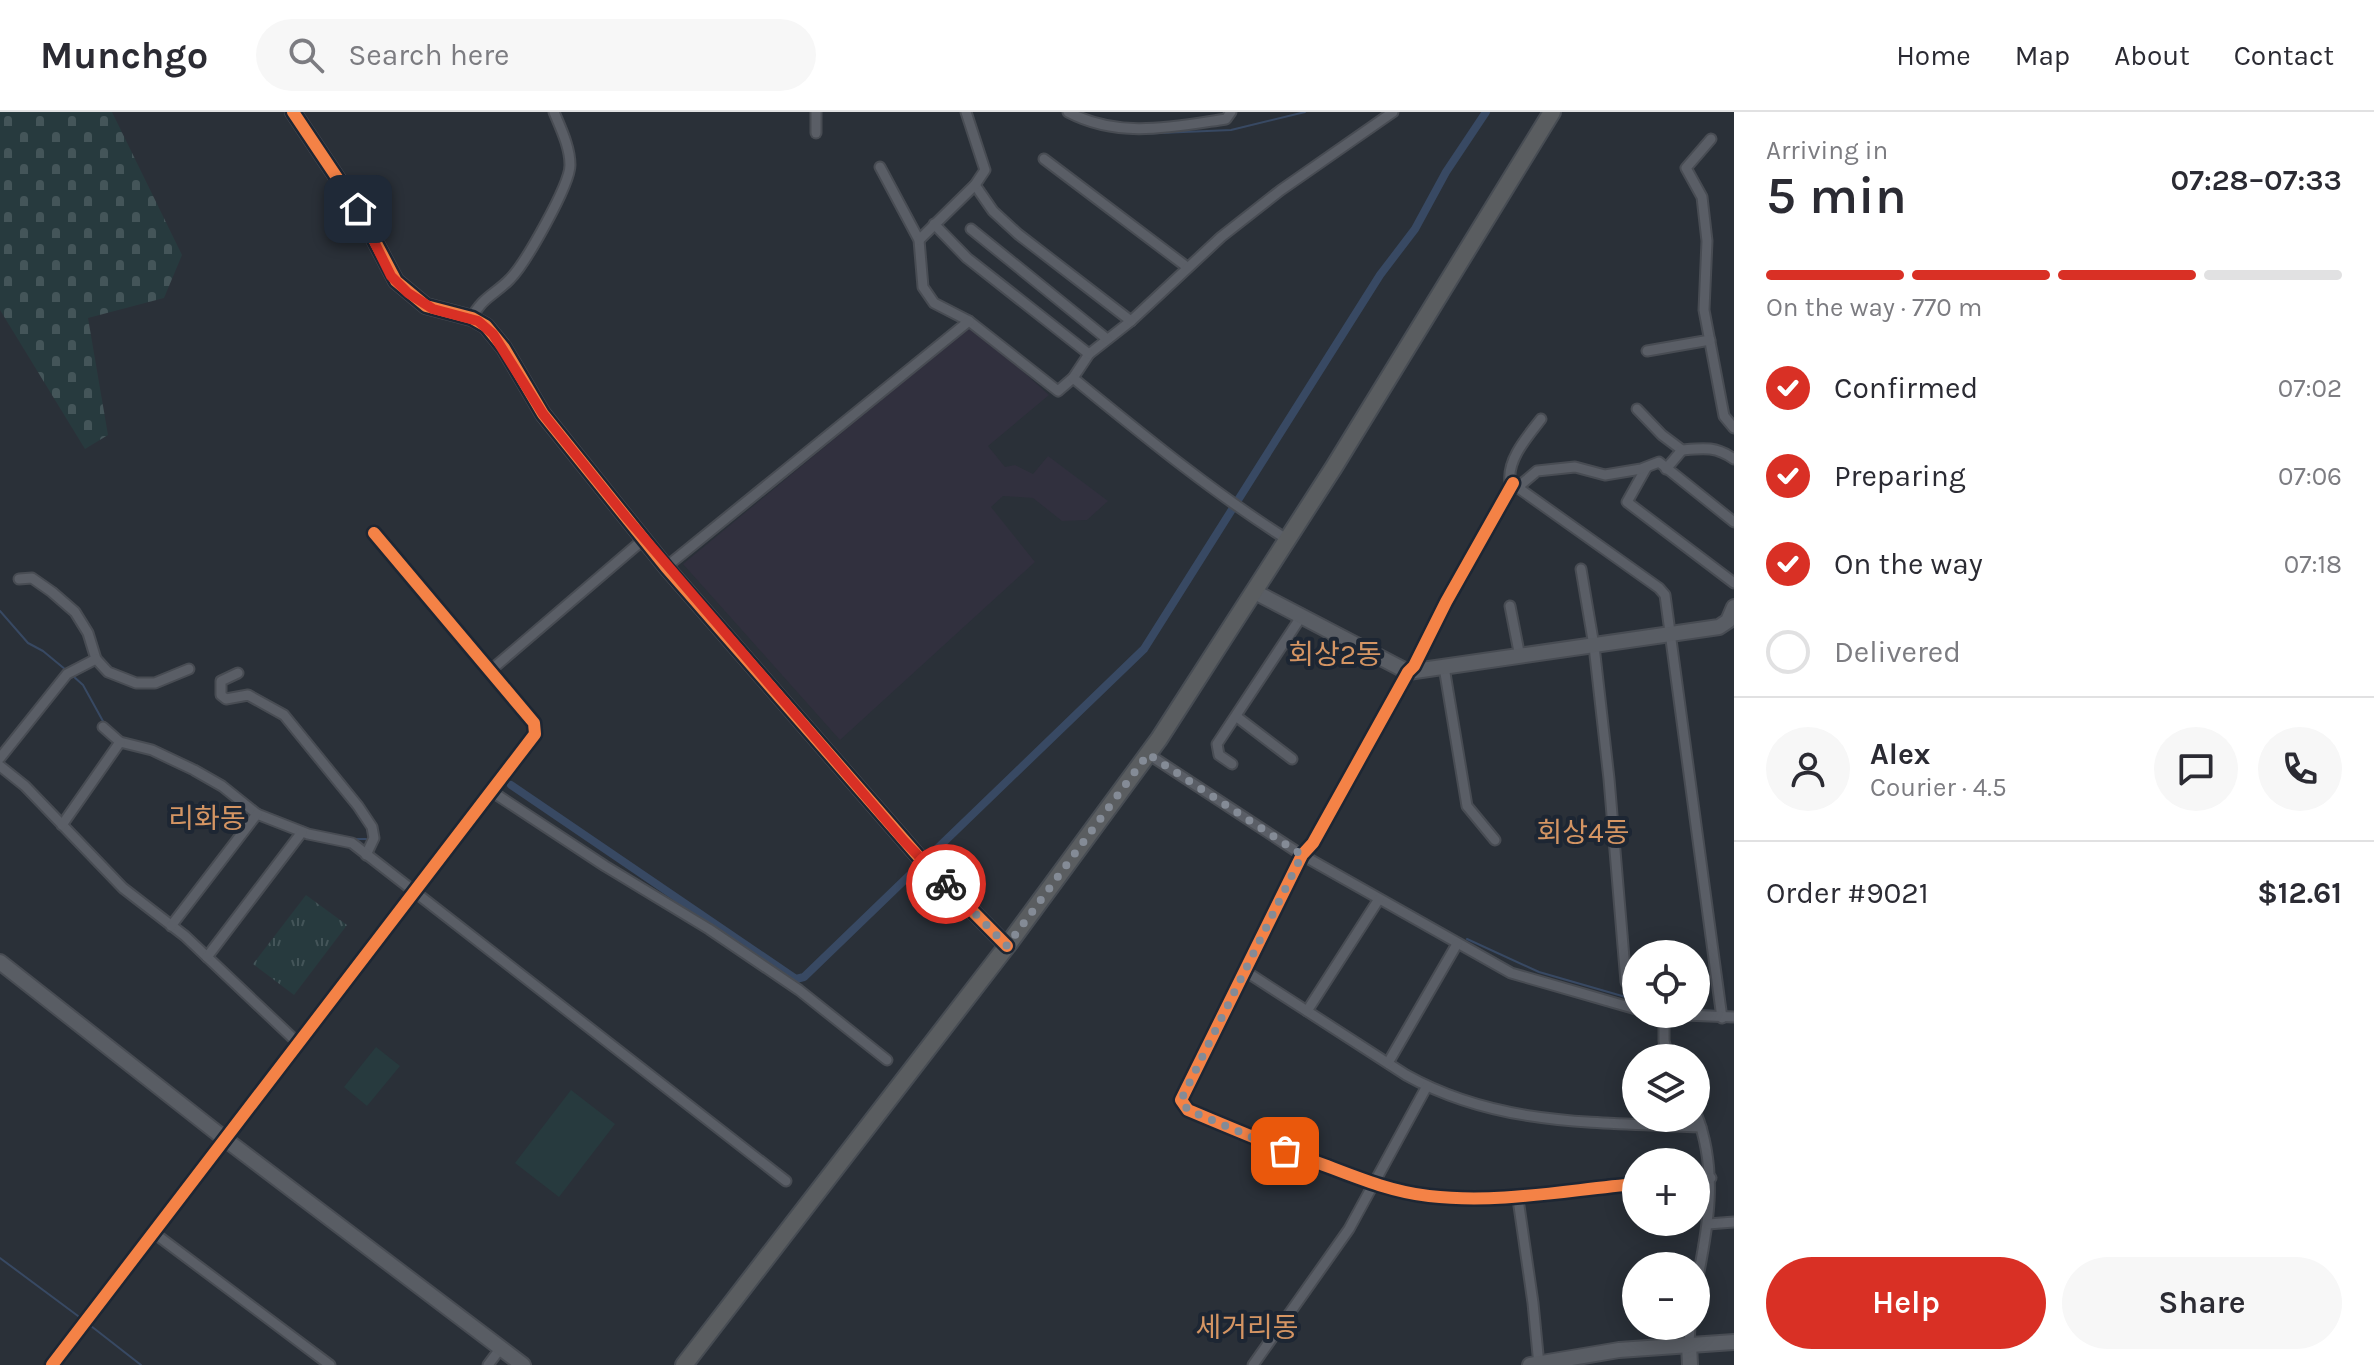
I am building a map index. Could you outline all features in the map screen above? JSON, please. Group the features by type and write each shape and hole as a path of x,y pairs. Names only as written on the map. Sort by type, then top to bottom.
{"highway":[{"path":"684,1365 1007,946 1148,754 1288,540 1552,112"}],"street":[{"path":"293,112 358,209 396,281 426,306 472,318 486,326 504,348 543,414 666,567 918,856 1007,946"},
{"path":"472,318 478,306 520,267 565,187 569,158 554,112"},
{"path":"816,112 816,133"},
{"path":"919,240 975,185 985,170 966,112"},
{"path":"1068,112 1104,126 1130,130 1226,119 1231,112"},
{"path":"880,167 919,240 923,287 934,303 969,321 1058,391 1073,378 1089,354 1131,321 1187,267 1265,201 1393,112"},
{"path":"1711,139 1686,168 1702,197 1707,241 1704,310 1724,416 1734,428"},
{"path":"1044,159 1187,267"},
{"path":"975,185 993,211 1018,234 1131,321"},
{"path":"934,224 967,258 1089,354"},
{"path":"971,229 1107,339"},
{"path":"666,567 969,321"},
{"path":"1647,351 1710,340"},
{"path":"1073,378 1244,513 1288,540"},
{"path":"1637,409 1682,450 1711,447 1734,459"},
{"path":"1541,419 1517,451 1509,477 1515,485 1665,595 1722,1018"},
{"path":"1666,469 1682,450"},
{"path":"1622,1186 1518,1199 1429,1196 1374,1184 1269,1144 1188,1110 1182,1103 1182,1095 1302,855 1313,843 1414,666 1446,602 1515,485 1537,471 1575,467 1605,475 1646,468 1659,462 1734,522"},
{"path":"1646,468 1627,502 1734,583"},
{"path":"52,1365 533,738 536,728 491,670 374,533"},
{"path":"491,670 644,539"},
{"path":"1581,569 1594,646 1609,779 1622,940"},
{"path":"19,579 32,578 68,604 88,633 96,659 108,672 136,683 155,683 189,669"},
{"path":"1255,592 1408,672 1719,627 1728,621 1734,607"},
{"path":"1510,606 1520,657"},
{"path":"1232,764 1219,755 1217,744 1301,617"},
{"path":"0,758 67,674 96,659"},
{"path":"1444,667 1467,806 1495,840"},
{"path":"238,673 221,681 221,695 226,699 248,695 284,715 372,827 374,838 366,855"},
{"path":"1237,717 1292,759"},
{"path":"103,727 120,742 171,758 222,786 257,814 302,832 352,843 786,1181"},
{"path":"62,825 120,742"},
{"path":"1148,754 1302,855 1511,973 1622,1005"},
{"path":"0,766 25,786 123,888 207,957 298,1043"},
{"path":"491,791 799,990 887,1060"},
{"path":"171,926 257,814"},
{"path":"207,957 302,832"},
{"path":"1307,1011 1379,899"},
{"path":"1388,1063 1457,944"},
{"path":"0,962 225,1139 523,1365"},
{"path":"1245,971 1427,1086 1484,1108 1522,1117 1622,1123"},
{"path":"1710,1017 1734,1017"},
{"path":"1253,1365 1349,1229 1427,1086"},
{"path":"1702,1132 1711,1178 1710,1193"},
{"path":"1518,1199 1533,1303 1536,1364 1608,1351 1734,1342"},
{"path":"1710,1224 1734,1222"},
{"path":"154,1233 330,1365"},
{"path":"1689,1340 1690,1365"},
{"path":"488,1365 500,1349"}],"shaded area":[{"path":"972,325 1049,395 988,446 1005,467 1015,465 1033,474 1048,456 1108,501 1087,520 1062,521 1033,498 1003,496 991,507 1035,562 840,740 683,564"}],"green space":[{"path":"0,112 112,112 182,255 164,298 88,318 108,435 85,449 0,310"},
{"path":"306,895 347,925 294,995 253,964"},
{"path":"376,1047 400,1066 367,1106 344,1087"},
{"path":"571,1090 615,1124 559,1197 515,1163"}],"waterway":[{"path":"1107,130 1136,134 1231,130 1305,112"},
{"path":"511,785 796,979 804,977 1144,649 1380,275 1415,229 1446,172 1486,112"},
{"path":"0,611 28,643 66,670"},
{"path":"73,676 83,685 104,723"},
{"path":"352,839 366,839"},
{"path":"1467,939 1539,972 1622,996"},
{"path":"1725,1009 1726,1012 1734,1012"},
{"path":"1710,1011 1715,1011"},
{"path":"0,1258 78,1316"},
{"path":"91,1326 141,1365"}],"cycle path":[{"path":"293,112 358,209 396,281 426,306 472,318 486,326 504,348 543,414 666,567 918,856 1007,946"},
{"path":"1513,483 1414,666 1313,843 1302,855 1181,1100 1188,1110 1273,1145 1388,1188 1415,1194 1455,1198 1507,1197 1622,1185"},
{"path":"52,1365 535,734 534,723 374,533"}],"way so far":[{"path":"946,884 1007,946 1148,754 1302,855 1181,1100 1188,1110 1285,1151"}],"district":[{"name":"회상2동","path":"1335,654"},
{"name":"리화동","path":"207,818"},
{"name":"회상4동","path":"1583,832"},
{"name":"세거리동","path":"1247,1327"}],"route":[{"path":"358,209 388,271 408,293 433,309 472,318 493,334 543,414 655,553 904,841 946,884"}]}
